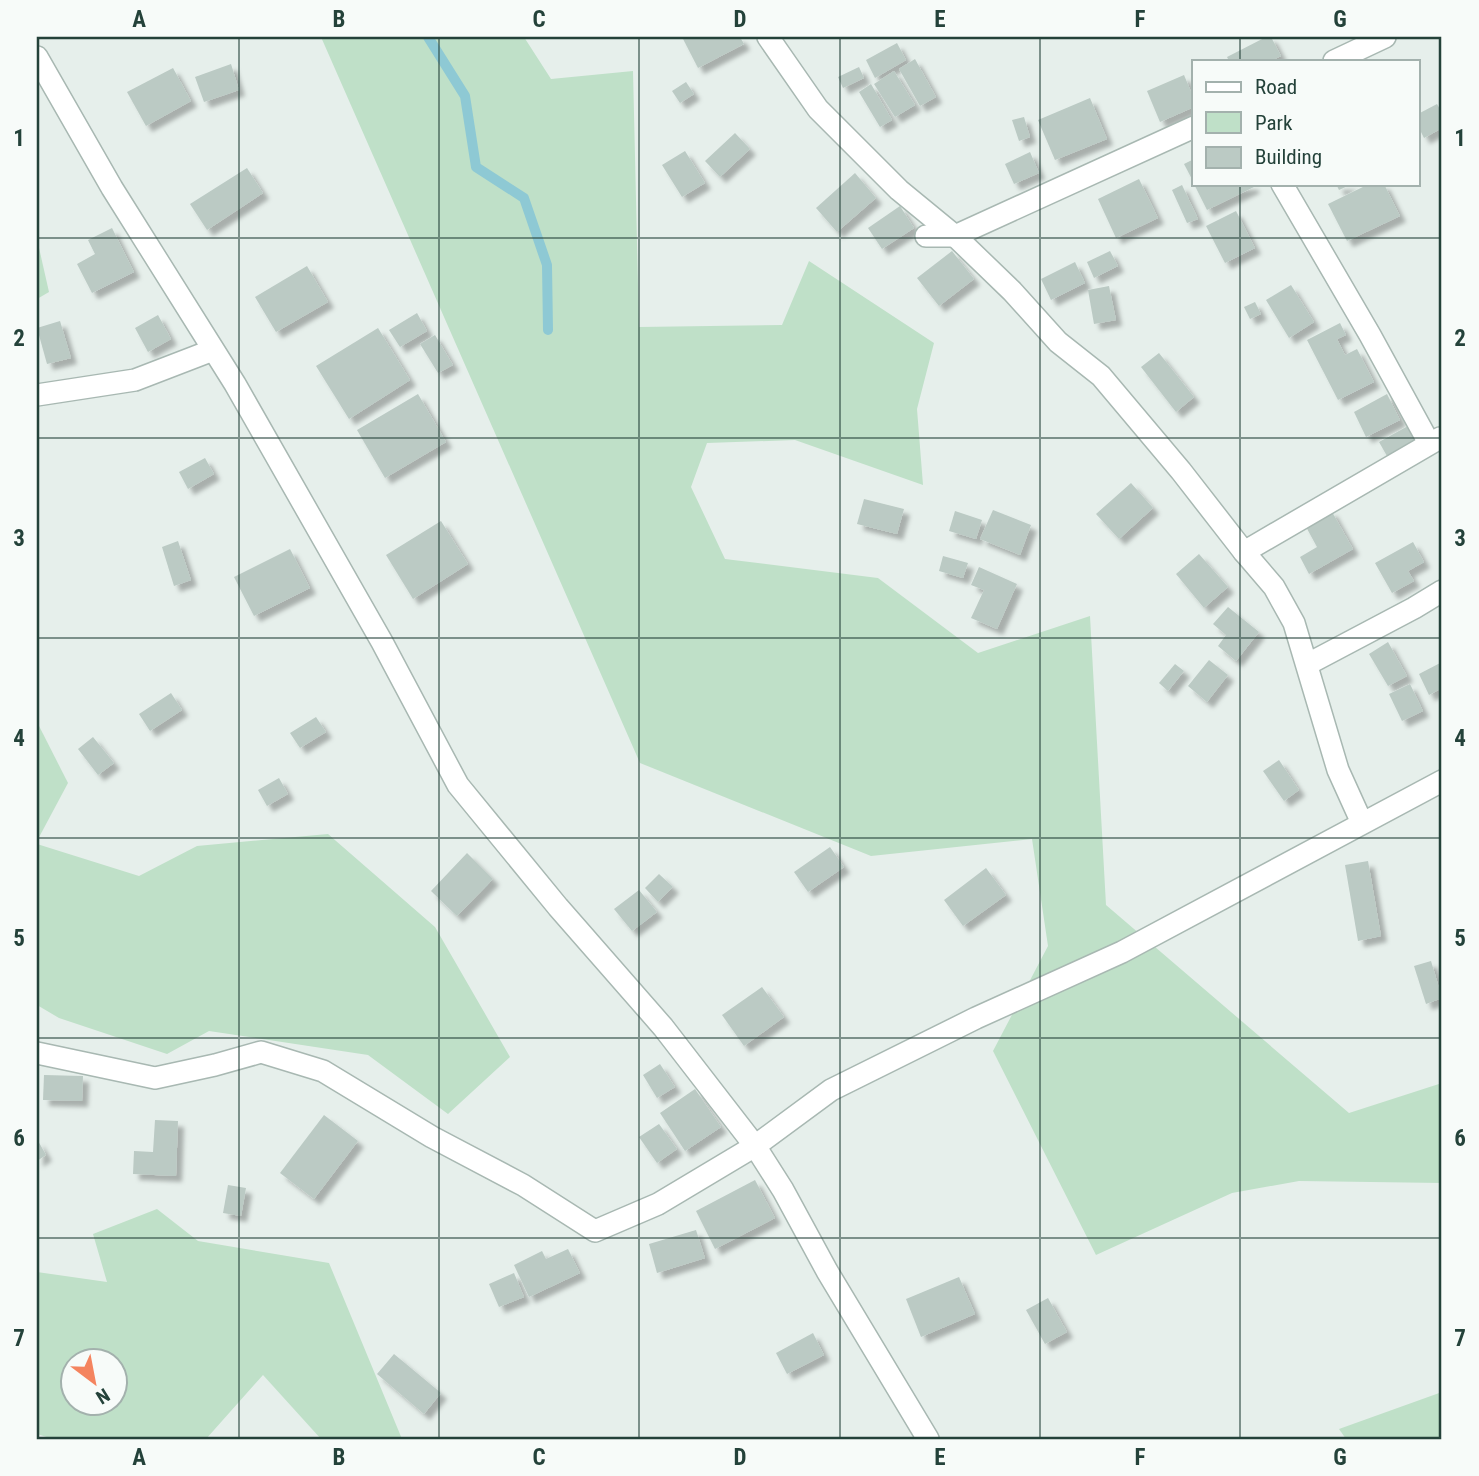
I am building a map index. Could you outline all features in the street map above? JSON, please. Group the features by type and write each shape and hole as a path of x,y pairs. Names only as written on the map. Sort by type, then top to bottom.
{"street":[{"path":"768,37 818,109 899,190 955,236 1012,291 1058,342 1101,376 1275,587 1294,622 1338,770 1362,823"},
{"path":"1336,60 1385,37"},
{"path":"37,57 112,188 213,350 382,642 458,785 558,907 663,1027 755,1146 928,1439"},
{"path":"926,236 955,236 1192,128"},
{"path":"1244,552 1436,440 1370,335 1283,186"},
{"path":"37,395 135,380 213,350"},
{"path":"1308,664 1442,591"},
{"path":"37,1053 155,1078 261,1052 323,1071 432,1137 523,1185 595,1231 658,1204 755,1146 831,1090 976,1018 1122,952 1442,781"}],"green space":[{"path":"321,37 524,37 551,79 633,71 639,327 782,325 809,261 934,343 917,409 923,485 795,440 707,443 691,487 725,559 878,578 978,653 1090,616 1106,905 1349,1113 1442,1083 1442,1183 1299,1181 1232,1193 1096,1255 993,1051 1048,946 1032,839 871,856 640,763"},
{"path":"37,239 49,292 37,299"},
{"path":"37,722 68,783 37,841"},
{"path":"328,834 435,927 510,1057 448,1114 368,1055 209,1031 167,1054 59,1018 37,1005 37,844 139,876 197,846"},
{"path":"157,1209 198,1241 329,1263 402,1439 321,1439 263,1375 206,1439 53,1439 37,1434 37,1272 107,1282 93,1234"},
{"path":"1442,1392 1442,1439 1346,1439 1339,1429"}],"building":[{"path":"682,37 740,37 744,44 698,68"},
{"path":"1266,37 1271,37 1281,56 1273,60 1228,60 1227,57"},
{"path":"897,43 906,60 875,78 866,60"},
{"path":"915,59 936,97 920,106 899,69"},
{"path":"231,64 239,90 204,102 195,77"},
{"path":"859,67 864,78 843,88 838,77"},
{"path":"173,68 191,101 146,126 127,92"},
{"path":"894,71 915,105 895,117 874,84"},
{"path":"1184,75 1192,94 1192,108 1160,122 1147,91"},
{"path":"686,82 694,94 680,103 672,91"},
{"path":"871,84 892,120 880,127 859,92"},
{"path":"1090,98 1107,139 1055,160 1038,120"},
{"path":"1437,104 1442,113 1442,128 1424,138 1420,130 1420,113"},
{"path":"1024,117 1030,137 1019,141 1012,120"},
{"path":"735,133 750,149 720,177 705,161"},
{"path":"685,151 705,183 682,197 662,165"},
{"path":"1030,152 1039,173 1014,184 1005,164"},
{"path":"1192,160 1192,179 1184,164"},
{"path":"247,168 263,193 207,230 190,204"},
{"path":"855,173 876,198 837,232 816,208"},
{"path":"1139,179 1158,218 1116,238 1098,199"},
{"path":"1182,185 1198,219 1187,223 1172,190"},
{"path":"1195,186 1254,187 1207,210"},
{"path":"1365,186 1385,186 1400,216 1347,241 1328,204"},
{"path":"900,206 914,228 882,249 868,228"},
{"path":"1236,211 1255,248 1225,263 1206,226"},
{"path":"112,228 134,272 92,293 77,264 95,254 88,240"},
{"path":"952,251 974,279 939,306 917,278"},
{"path":"1110,251 1118,266 1094,278 1087,262"},
{"path":"1075,262 1085,283 1051,300 1041,279"},
{"path":"307,266 328,302 276,332 255,297"},
{"path":"1291,285 1314,322 1289,338 1266,300"},
{"path":"1109,286 1116,320 1094,324 1088,290"},
{"path":"1255,302 1261,314 1250,319 1244,307"},
{"path":"417,313 427,331 400,347 389,330"},
{"path":"158,315 171,339 148,352 135,328"},
{"path":"60,321 71,358 47,364 37,328"},
{"path":"1340,323 1346,335 1337,339 1345,355 1357,349 1374,382 1338,400 1307,340"},
{"path":"378,328 410,380 349,419 316,366"},
{"path":"435,335 453,365 438,373 420,344"},
{"path":"1159,353 1194,397 1176,412 1141,367"},
{"path":"418,394 446,442 385,478 357,430"},
{"path":"1387,394 1400,420 1366,437 1354,412"},
{"path":"1408,426 1415,440 1387,456 1379,442"},
{"path":"205,458 214,474 188,489 179,472"},
{"path":"1131,483 1153,508 1119,539 1096,514"},
{"path":"864,499 904,509 897,534 857,524"},
{"path":"993,510 1031,525 1020,555 980,539"},
{"path":"1331,510 1353,549 1309,574 1300,557 1317,547 1305,525"},
{"path":"955,511 982,520 976,539 949,531"},
{"path":"441,521 468,564 413,599 386,555"},
{"path":"178,541 191,580 174,586 162,547"},
{"path":"1413,542 1424,562 1408,571 1414,581 1392,593 1375,563"},
{"path":"290,549 310,588 254,616 234,577"},
{"path":"1199,554 1228,587 1204,608 1176,574"},
{"path":"943,556 968,563 963,578 939,571"},
{"path":"979,567 1017,584 997,629 971,618 984,590 971,585"},
{"path":"1228,607 1259,632 1236,661 1218,646 1226,635 1213,624"},
{"path":"1388,642 1407,676 1388,686 1369,654"},
{"path":"1209,660 1228,675 1207,702 1188,686"},
{"path":"1442,662 1442,688 1429,695 1419,674"},
{"path":"1175,664 1184,671 1168,691 1159,683"},
{"path":"1410,684 1423,711 1402,721 1389,694"},
{"path":"171,693 182,710 150,731 139,714"},
{"path":"316,717 326,732 300,748 290,733"},
{"path":"93,737 114,763 98,775 78,749"},
{"path":"1279,760 1299,790 1284,801 1263,771"},
{"path":"279,778 288,794 267,806 258,790"},
{"path":"830,847 844,867 808,892 794,872"},
{"path":"467,853 493,879 457,916 431,891"},
{"path":"1368,861 1381,936 1358,941 1345,865"},
{"path":"986,868 1006,895 963,926 944,900"},
{"path":"659,874 673,887 658,902 645,888"},
{"path":"639,890 657,912 632,931 614,909"},
{"path":"1431,961 1442,998 1426,1004 1414,966"},
{"path":"762,987 784,1017 744,1046 722,1015"},
{"path":"660,1064 675,1087 657,1098 643,1075"},
{"path":"44,1075 83,1076 82,1101 43,1100"},
{"path":"695,1089 721,1127 685,1151 660,1113"},
{"path":"324,1115 358,1141 314,1199 280,1173"},
{"path":"155,1120 178,1121 176,1176 133,1174 134,1151 153,1152"},
{"path":"659,1124 677,1149 657,1163 639,1137"},
{"path":"37,1139 46,1155 37,1161"},
{"path":"755,1180 775,1218 715,1249 696,1211"},
{"path":"228,1185 246,1188 241,1216 223,1213"},
{"path":"696,1230 705,1258 657,1273 649,1244"},
{"path":"568,1249 580,1273 529,1297 514,1265 542,1251 546,1259"},
{"path":"514,1273 524,1297 499,1307 489,1284"},
{"path":"959,1277 975,1314 921,1337 906,1299"},
{"path":"1048,1298 1067,1332 1045,1344 1026,1310"},
{"path":"813,1333 824,1355 787,1374 776,1353"},
{"path":"394,1354 441,1393 424,1414 377,1374"}],"waterway":[{"path":"428,37 465,96 476,167 524,198 547,265 548,330"}]}
